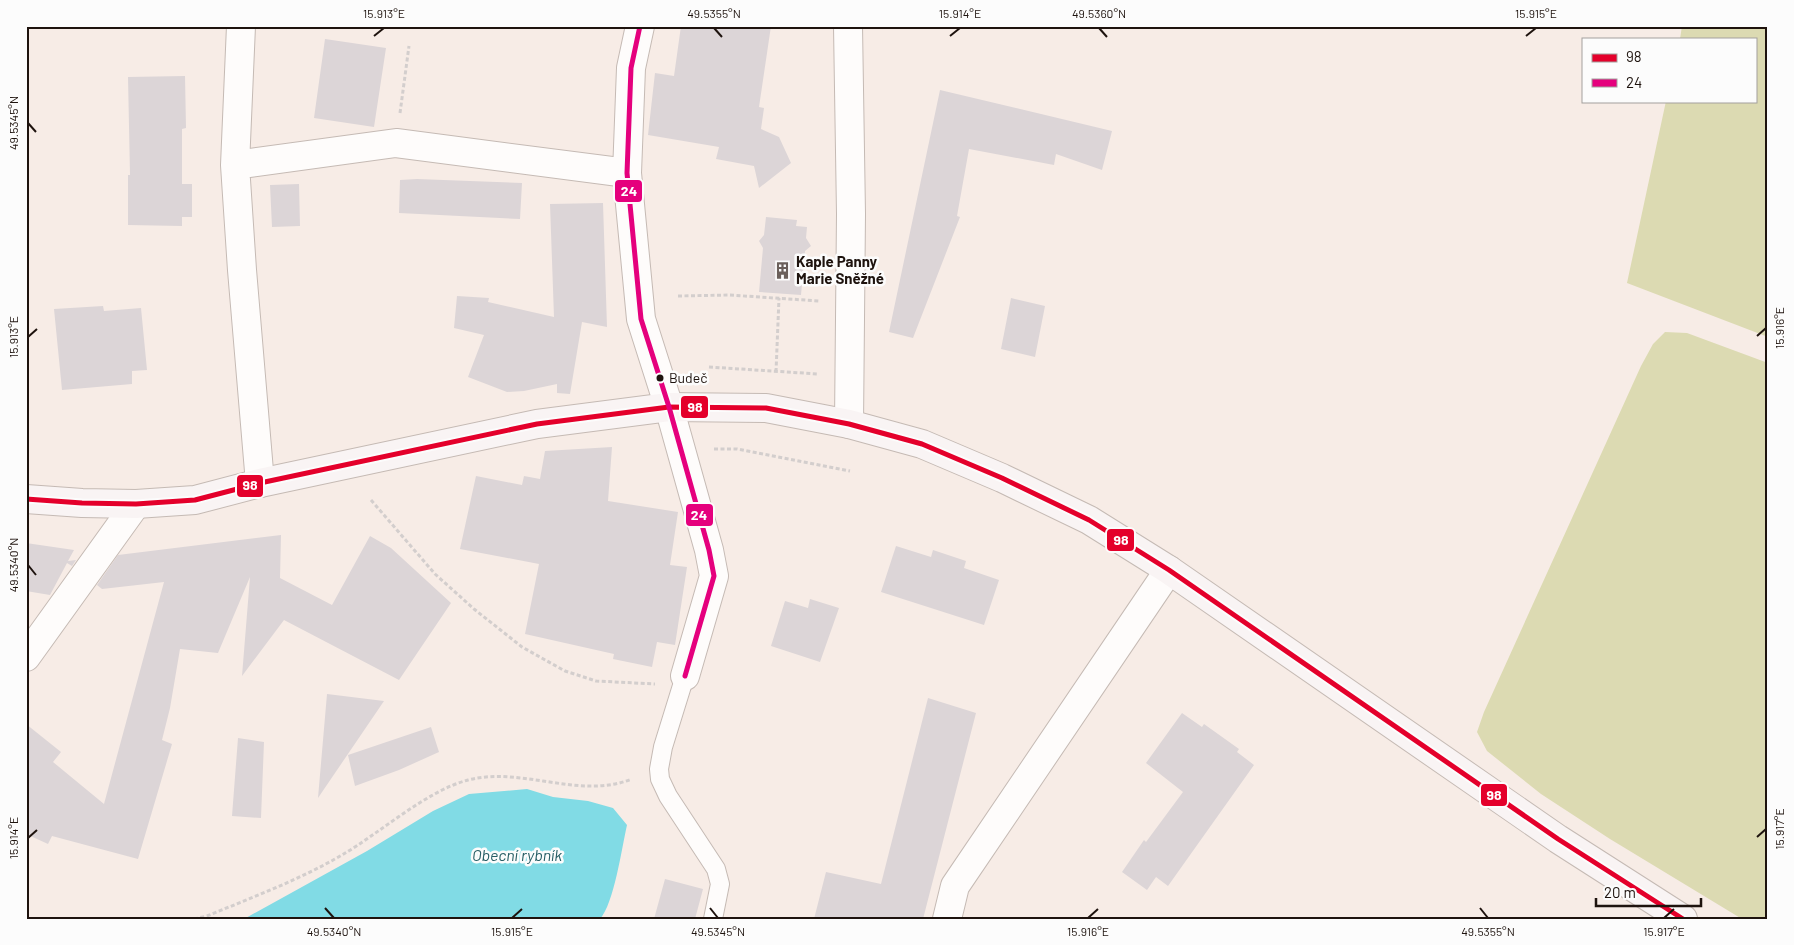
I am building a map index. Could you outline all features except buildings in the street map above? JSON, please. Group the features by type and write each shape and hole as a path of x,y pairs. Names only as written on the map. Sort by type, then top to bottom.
{"street":[{"path":"240,26 235,166 260,483"},
{"path":"640,26 631,68 627,173 640,319 669,407 709,550 714,576 686,676"},
{"path":"848,26 849,424"},
{"path":"235,166 396,143 627,173"},
{"path":"26,499 82,504 136,504 195,500 260,483 537,424 669,407 766,408 849,424 922,444 1002,478 1089,520 1169,570 1558,839 1683,919"},
{"path":"26,657 136,504"},
{"path":"946,919 954,886 1169,570"}],"lane":[{"path":"686,676 662,747 659,769 660,780 668,796 716,869 720,884 713,919"}],"path":[{"path":"396,143 410,46"},
{"path":"678,296 730,295 850,303"},
{"path":"776,372 779,298"},
{"path":"709,367 817,375 830,363 850,352"},
{"path":"681,450 736,449 850,471"},
{"path":"371,500 435,574 474,609 522,647 564,671 596,681 660,684 686,676"},
{"path":"194,919 208,916 297,880 342,855 434,794 467,780 494,775 593,787 623,783 659,769"}],"shaded area":[{"path":"1682,26 1768,26 1768,337 1627,283 1666,102 1756,102 1756,38 1680,38"},
{"path":"1665,332 1687,333 1768,363 1768,919 1742,919 1610,839 1541,794 1487,751 1477,732 1484,712 1641,366 1653,344"}],"water":[{"name":"Obecní rybník","path":"527,789 553,797 588,801 613,808 627,825 613,888 605,912 600,919 244,919 367,851 433,811 469,794"}],"transit line":[{"name":"24","path":"640,26 631,68 627,173 641,319 669,407 709,550 714,576 685,676"},
{"name":"98","path":"26,499 136,504 195,500 260,483 537,424 669,407 766,408 849,424 922,444 1002,478 1089,520 1169,570 1558,839 1683,919"}],"place":[{"name":"Kaple Panny Marie Sněžné","path":"782,271"},
{"name":"Budeč","path":"660,378"}]}
